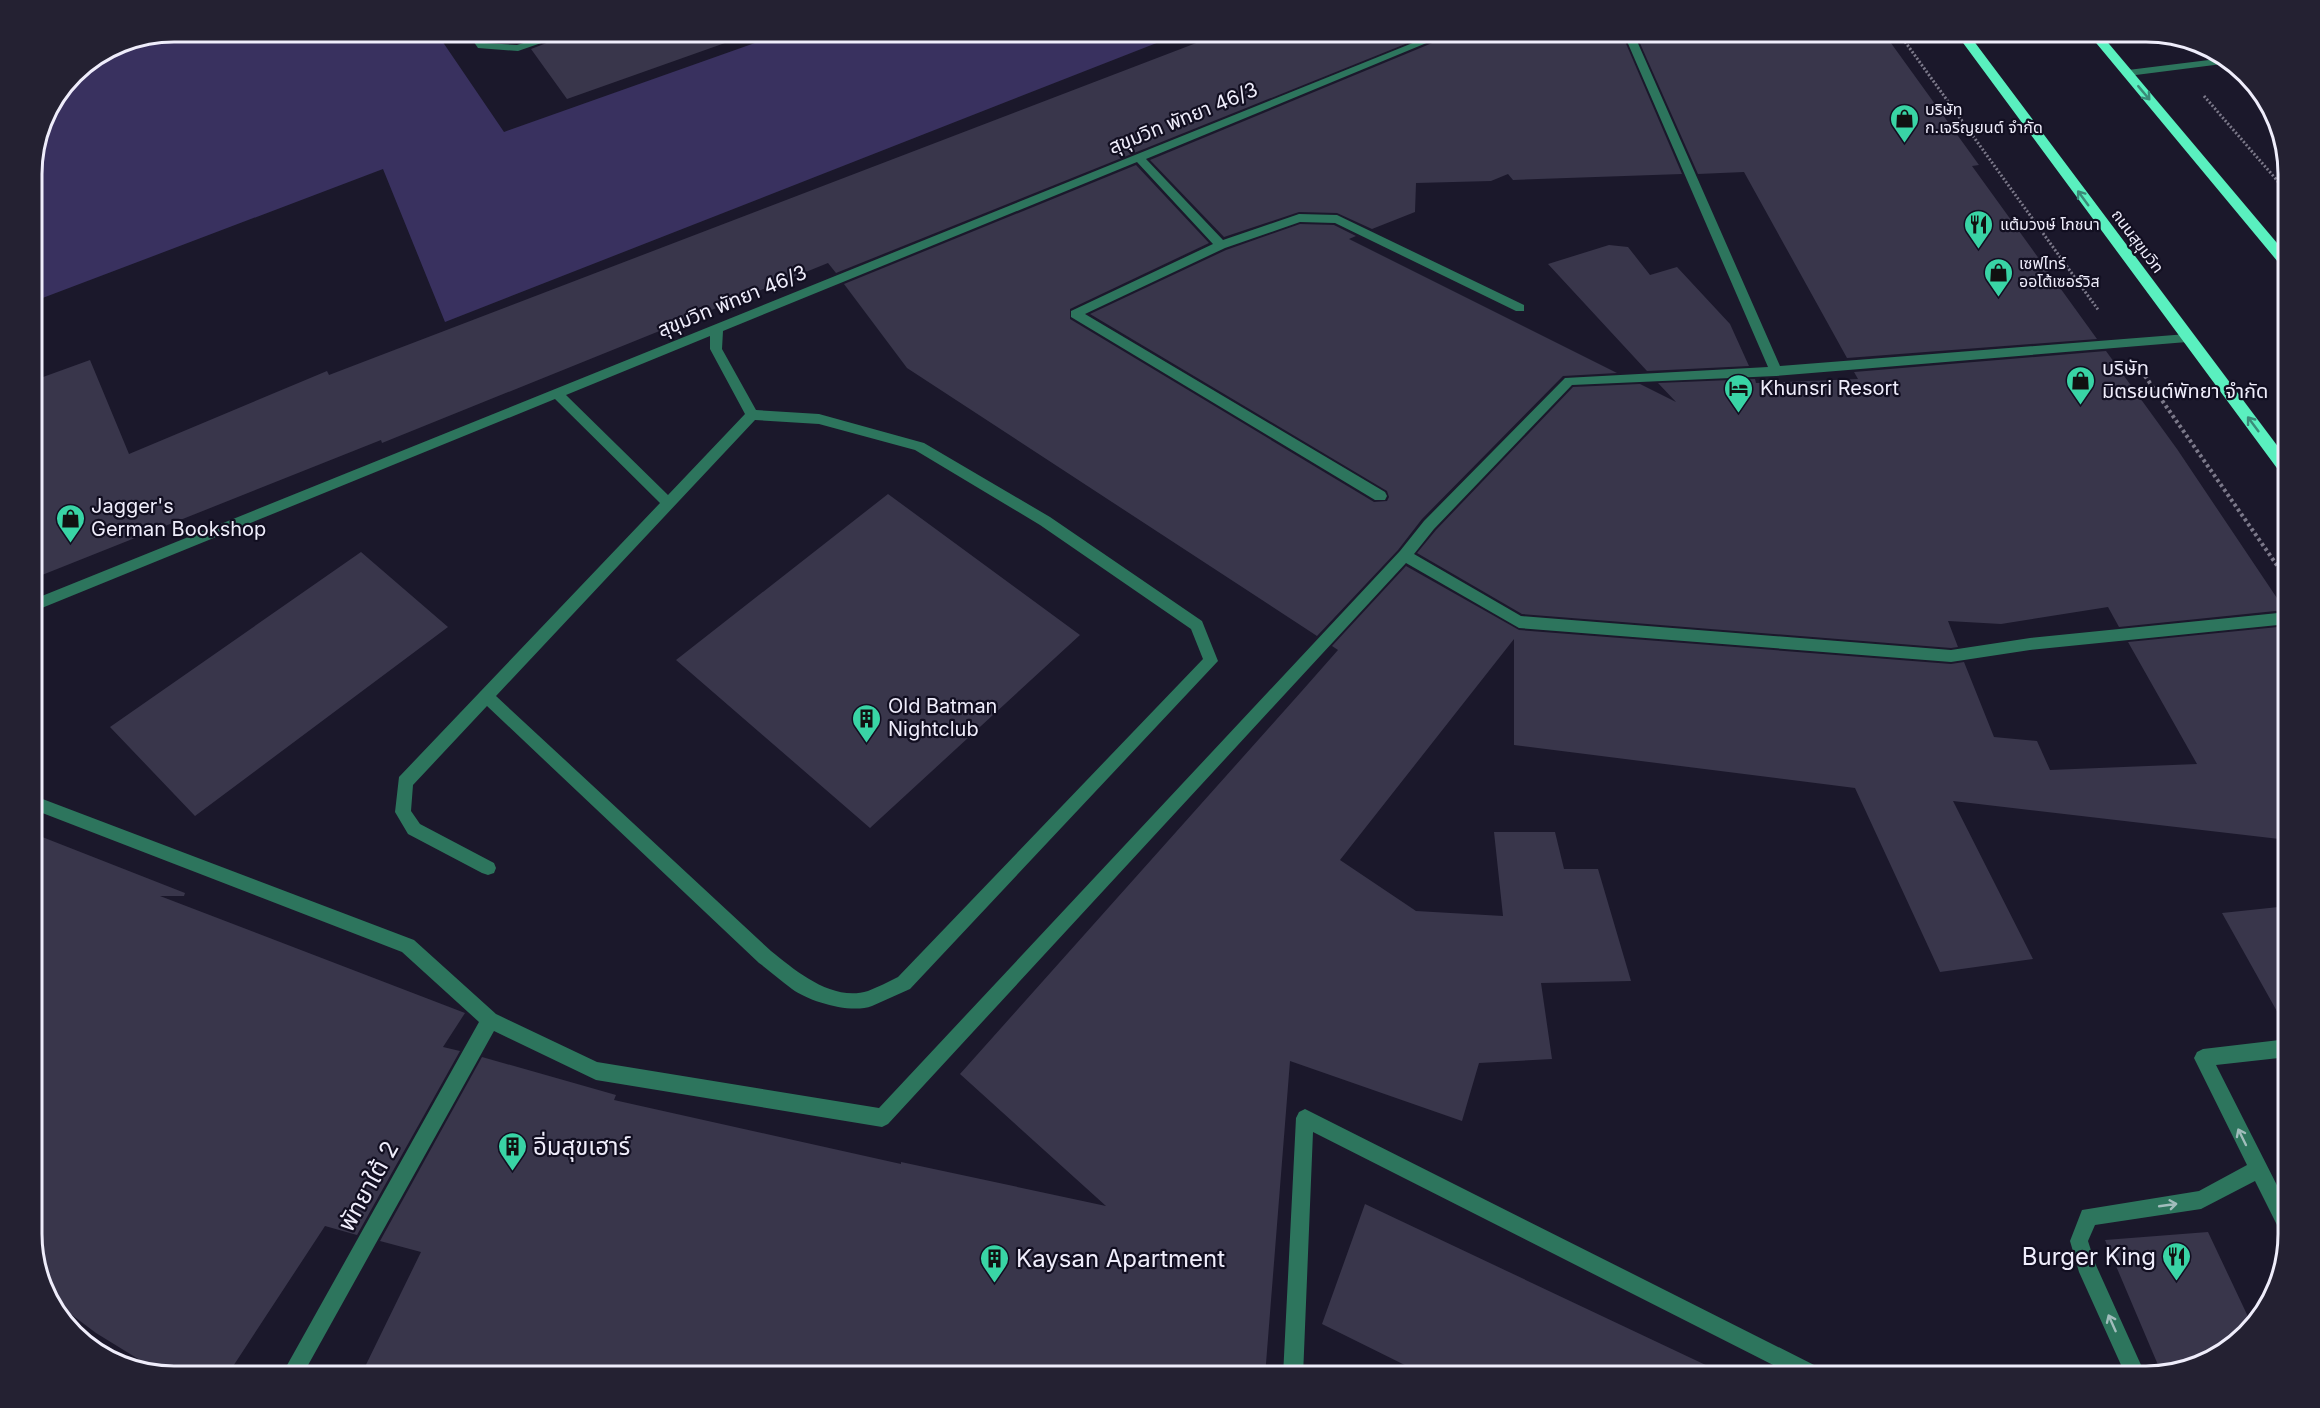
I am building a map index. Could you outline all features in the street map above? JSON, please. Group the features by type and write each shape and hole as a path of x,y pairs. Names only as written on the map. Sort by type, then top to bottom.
{"highway":[{"name":"ถนนสุขุมวิท","path":"1968,42 2278,458"},
{"path":"2102,42 2278,253"}],"street":[{"path":"479,42 482,46 518,48 537,42"},
{"name":"สุขุมวิท พัทยา 46/3","path":"42,602 1423,42"},
{"path":"1632,42 1776,371"},
{"path":"2128,73 2216,62"},
{"path":"1138,157 1221,245"},
{"path":"1380,496 1074,314 1221,245 1299,218 1319,217 1337,219 1520,308"},
{"path":"717,328 716,349 752,415"},
{"path":"42,806 408,946 490,1020 596,1071 882,1118 1405,555 1429,525 1569,381 1776,371 2187,338"},
{"path":"557,393 668,503"},
{"path":"486,696 765,957 800,985 840,1000 866,1000 904,983 1211,661 1197,625 1045,520 919,446 819,419 752,415 668,503 486,696 405,782 403,812 414,829 488,868"},
{"path":"1405,555 1519,622 1951,656 2030,644 2278,619"},
{"name":"พัทยาใต้ 2","path":"297,1366 490,1020"},
{"path":"2278,1049 2203,1058 2278,1206"},
{"path":"1294,1366 1305,1118 1793,1366"},
{"path":"2131,1366 2086,1265 2079,1241 2089,1217 2201,1200 2258,1169"}],"path":[{"path":"1905,42 2122,344 2278,567"},
{"path":"2179,67 2278,181"}],"shaded area":[{"path":"166,42 443,42 504,132 758,42 1159,42 445,322 383,169 42,298 42,166 52,124 69,94 87,75 101,64 124,52 149,45"}],"building":[{"path":"549,42 728,42 567,99 531,49"},
{"path":"1199,42 1410,42 836,273 828,263 382,443 381,440 42,575 42,377 90,360 129,454 327,371 329,375"},
{"path":"1435,42 1625,42 1682,174 1513,180 1508,174 1491,181 1416,183 1415,212 1372,229 1337,213 1299,212 1224,237 1150,160"},
{"path":"1639,42 1890,42 1979,165 1972,166 2097,339 1847,358 1744,172 1698,174"},
{"path":"1136,165 1209,243 1070,309 1070,319 1374,502 1387,501 1389,497 1387,491 1090,314 1226,250 1300,224 1334,225 1356,236 1349,239 1617,373 1563,376 1422,519 1398,550 1317,636 907,368 844,284"},
{"path":"1609,245 1628,247 1650,275 1677,267 1730,324 1749,366 1647,371 1548,264"},
{"path":"2106,351 2177,449 2278,600 2278,611 2119,627 2108,607 2001,624 1948,621 1958,647 1951,648 1522,614 1417,553 1436,530 1573,387 1640,384 1676,402 1658,383 1755,379 1756,383 1858,379 1854,372"},
{"name":"Old Batman Nightclub","path":"888,494 1080,635 870,828 676,660"},
{"path":"361,552 448,627 195,816 110,727"},
{"path":"1406,566 1519,630 1951,664 1964,662 1994,737 2037,741 2050,770 2197,764 2128,642 2278,627 2278,839 1953,801 2033,959 1940,972 1855,788 1514,745 1514,639 1340,860 1416,911 1503,916 1494,832 1555,832 1564,869 1598,869 1631,981 1541,983 1552,1059 1479,1063 1462,1121 1290,1061 1266,1366 365,1366 421,1252 380,1241 482,1057 616,1095 614,1100 901,1164 901,1162 1106,1206 960,1074 1338,650 1332,646"},
{"path":"42,837 185,893 184,896 160,896 465,1013 443,1047 460,1051 357,1235 325,1226 233,1366 174,1366 142,1362 96,1333 64,1307 49,1276 42,1242"},
{"path":"2278,907 2278,1013 2222,913"},
{"path":"1365,1204 1708,1366 1407,1366 1322,1324"},
{"name":"Burger King","path":"2208,1232 2248,1317 2226,1339 2212,1348 2196,1356 2158,1365 2105,1240"}],"place":[{"name":"บริษัท ก.เจริญยนต์ จำกัด","path":"1904,144"},
{"name":"แต้มวงษ์ โภชนา","path":"1979,250"},
{"name":"เซฟไทร์ ออโต้เซอร์วิส","path":"1998,298"},
{"name":"บริษัท มิตรยนต์พัทยา จำกัด","path":"2081,406"},
{"name":"Khunsri Resort","path":"1739,414"},
{"name":"Jagger's German Bookshop","path":"70,544"},
{"name":"Old Batman Nightclub","path":"867,744"},
{"name":"อิ่มสุขเฮาร์","path":"512,1172"},
{"name":"Burger King","path":"2177,1282"},
{"name":"Kaysan Apartment","path":"995,1284"}]}
